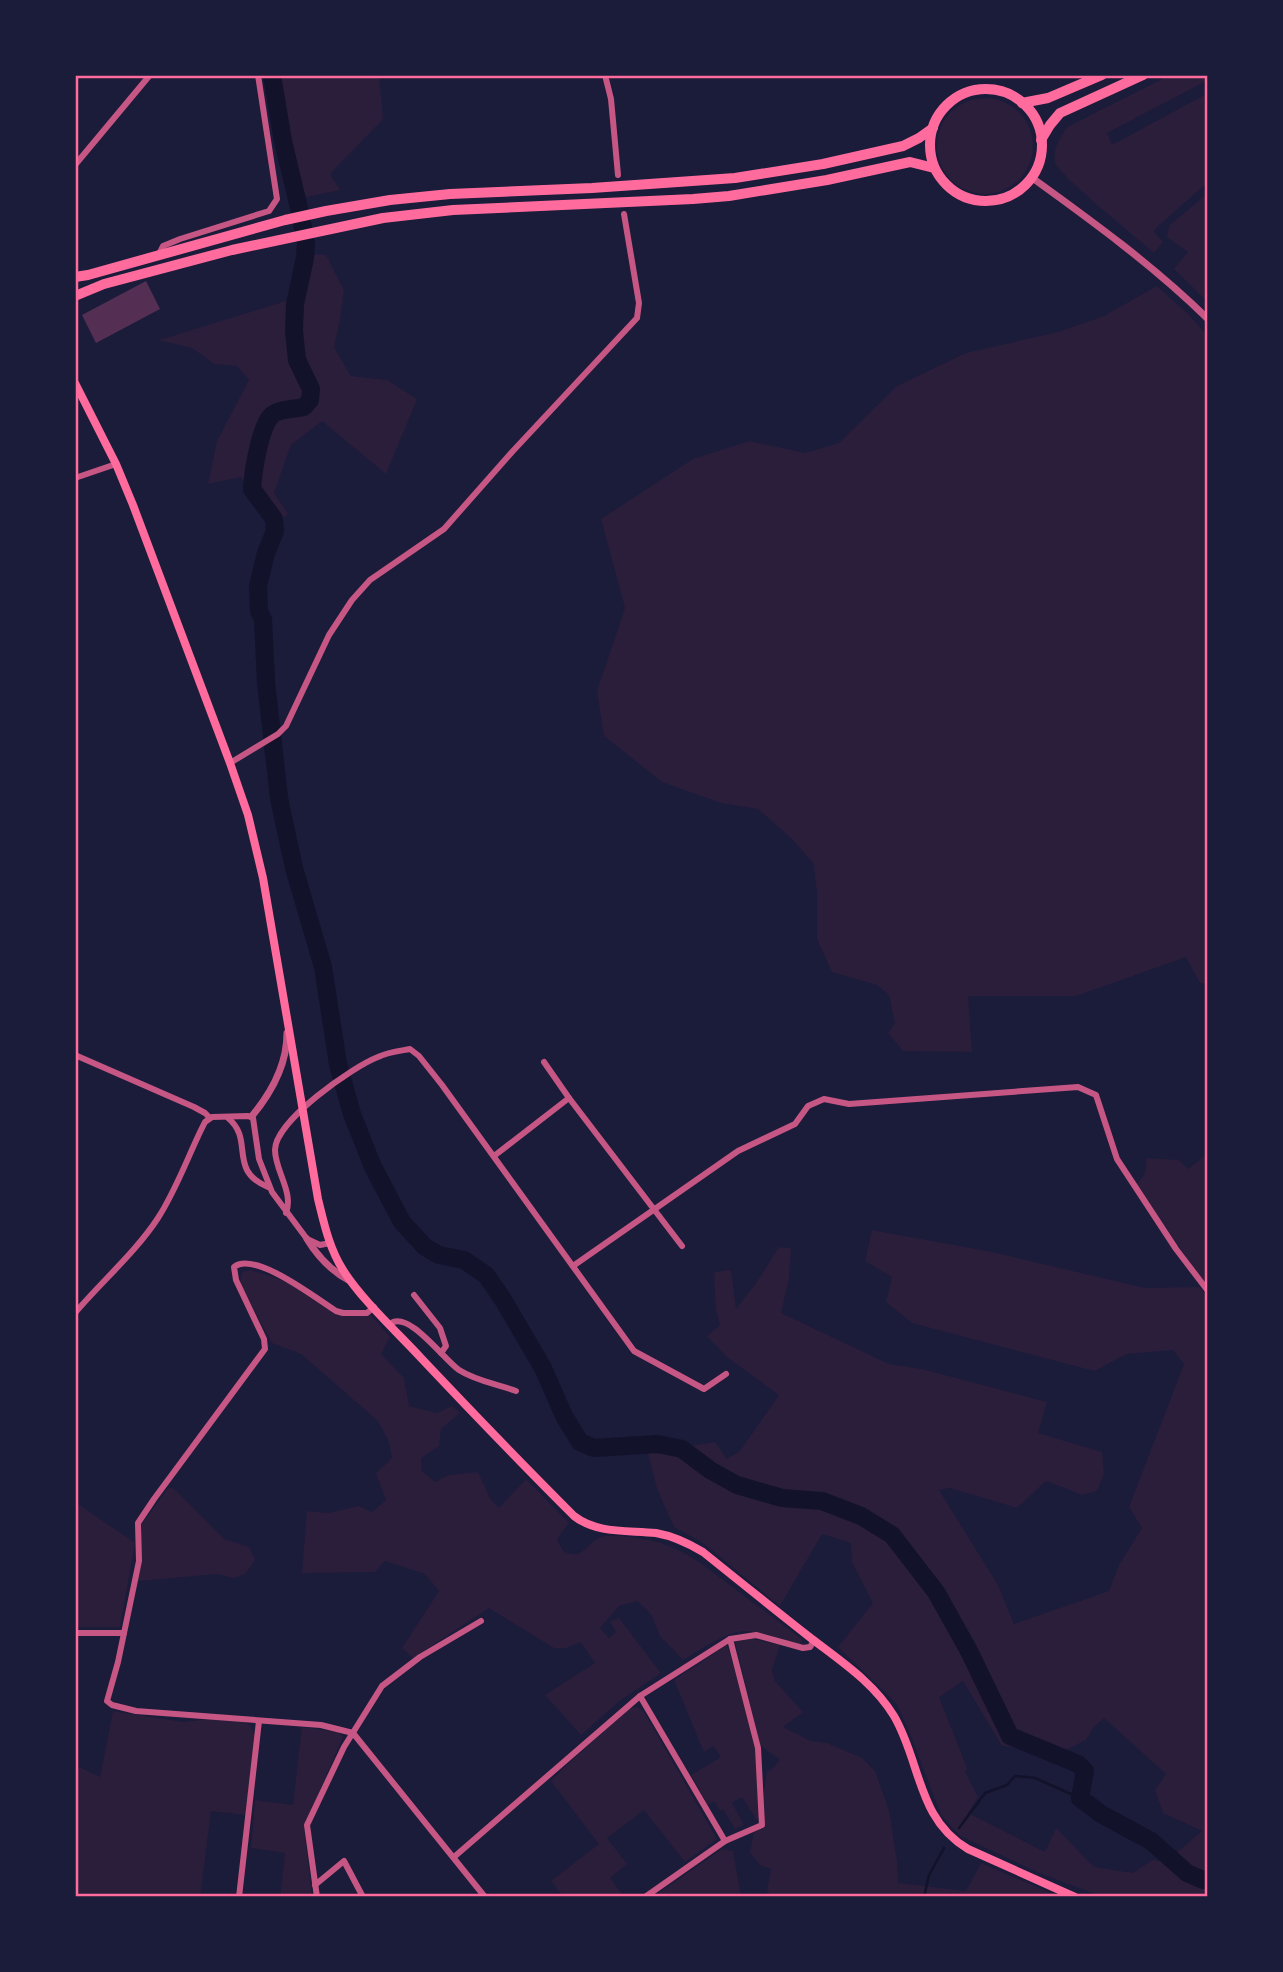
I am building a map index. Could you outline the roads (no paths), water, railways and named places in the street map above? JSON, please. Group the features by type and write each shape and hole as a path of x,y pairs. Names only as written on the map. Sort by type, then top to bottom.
{"highway":[{"path":"1022,103 1048,98 1102,75"},
{"path":"1041,140 1060,113 1143,75"},
{"path":"978,89 1009,94 1022,103 1035,119 1041,140 1038,166 1031,177 1020,189 1005,198 988,201 956,193 934,168 930,155 930,141 939,113 963,94 978,89"},
{"path":"75,277 326,211 390,200 450,194 686,182 746,176 823,164 903,146 933,128"},
{"path":"75,296 104,284 288,237 383,218 453,210 595,205 729,196 910,162 934,168"}],"main road":[{"path":"75,383 116,464 248,815 261,867 311,1166 330,1243 350,1280 506,1448 582,1522 602,1529 657,1534 687,1542 852,1669 893,1714 903,1734 927,1802 938,1823 955,1841 1075,1897"}],"street":[{"path":"75,165 150,75"},
{"path":"158,257 163,246 269,211 277,199 258,75"},
{"path":"605,75 611,99 618,175"},
{"path":"1031,177 1156,273 1208,319"},
{"path":"230,763 283,730 329,635 352,600 370,580 444,529 637,318 639,303 624,214"},
{"path":"75,478 116,464"},
{"path":"240,1137 248,1116 269,1092 284,1063 287,1022"},
{"path":"286,1213 290,1204 275,1149 285,1126 353,1069 392,1052 410,1049 442,1085 634,1351 704,1390 726,1374"},
{"path":"75,1055 194,1107 210,1118 248,1116"},
{"path":"544,1062 682,1246"},
{"path":"573,1266 738,1151 794,1124 808,1106 824,1100 849,1104 1078,1087 1096,1094 1116,1159 1176,1249 1208,1291"},
{"path":"494,1156 569,1098"},
{"path":"248,1116 255,1124 259,1159 269,1187 320,1258 331,1269 350,1280"},
{"path":"75,1313 140,1243 159,1217 201,1130 210,1118"},
{"path":"228,1118 240,1137 249,1175 269,1187"},
{"path":"307,1239 320,1245 330,1243"},
{"path":"374,1307 367,1313 343,1313 276,1273 250,1264 237,1264 234,1267 236,1280 264,1339 265,1349 138,1522 139,1561 108,1703 136,1711 321,1725 353,1733 485,1897"},
{"path":"414,1294 440,1328 446,1346 441,1353"},
{"path":"390,1324 401,1321 428,1340 456,1368 472,1377 516,1391"},
{"path":"317,1897 307,1825 344,1747 382,1686 420,1657 481,1620"},
{"path":"75,1633 124,1633"},
{"path":"454,1857 640,1696 730,1639 755,1635 803,1648 810,1647 814,1641"},
{"path":"645,1897 725,1842 762,1825 758,1748 730,1639"},
{"path":"640,1696 725,1842"},
{"path":"239,1897 259,1721"},
{"path":"315,1885 344,1861 363,1897"}],"waterway":[{"path":"272,75 283,141 306,243 295,304 294,331 297,360 311,389 310,400 304,407 283,410 272,415 264,429 258,450 252,489 274,519 275,531 266,553 258,586 259,611 263,620 266,682 279,798 294,868 323,967 338,1064 352,1114 373,1167 402,1222 425,1247 439,1255 464,1260 486,1275 543,1368 564,1416 580,1442 594,1448 658,1444 682,1449 710,1470 737,1485 782,1498 822,1501 861,1516 892,1535 936,1592 969,1651 1010,1736 1078,1764 1085,1771 1080,1798 1101,1814 1151,1841 1187,1873 1203,1880 1208,1879"},
{"path":"959,1828 985,1793 1007,1785 1015,1776 1035,1778 1080,1798"},
{"path":"924,1897 929,1875 944,1848"}]}
